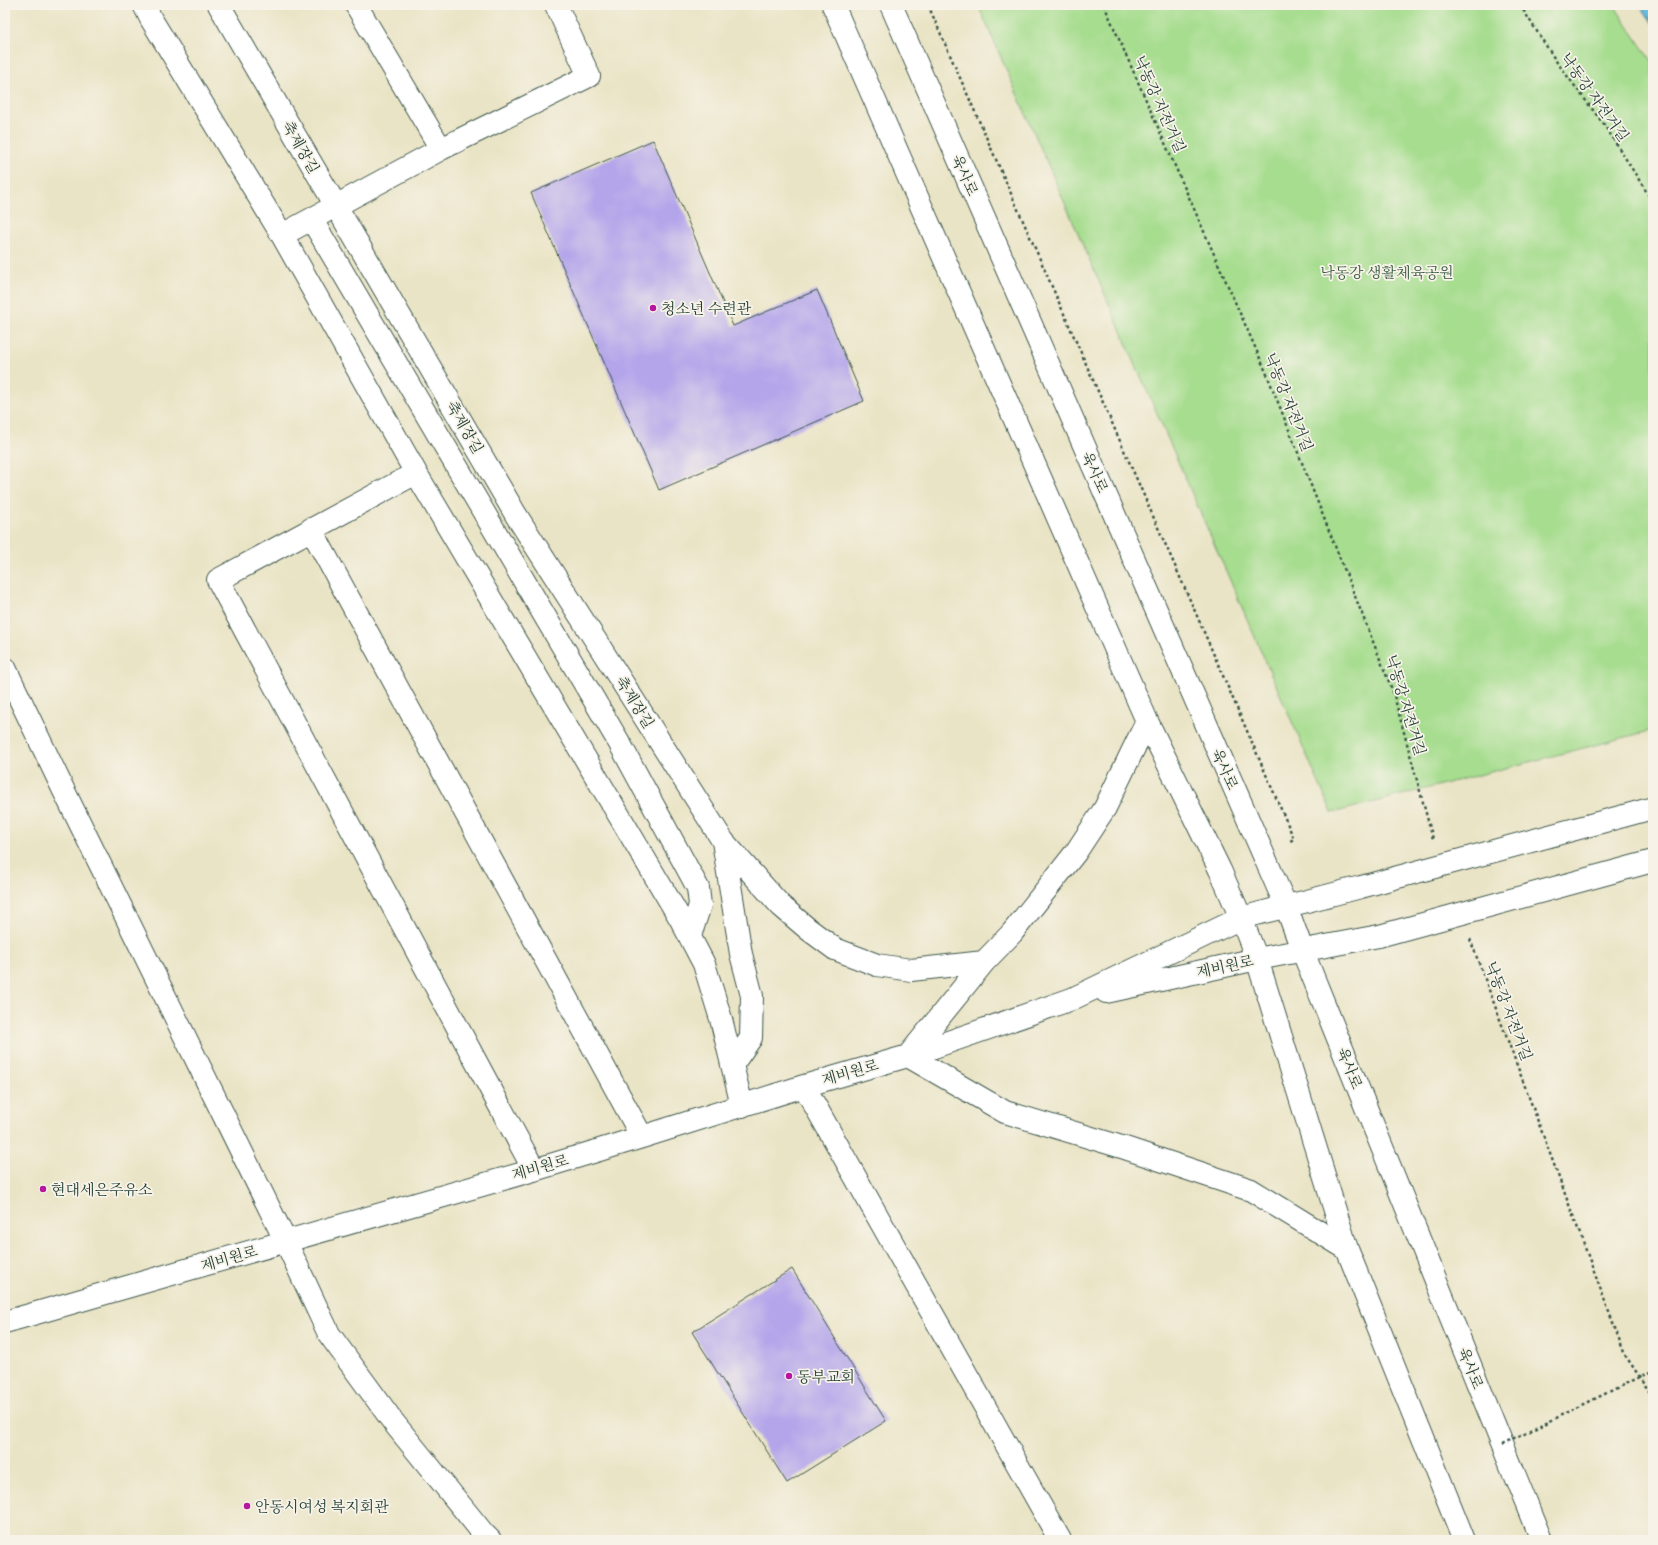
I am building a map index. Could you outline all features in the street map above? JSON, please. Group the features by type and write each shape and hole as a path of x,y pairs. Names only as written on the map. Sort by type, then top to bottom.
{"street":[{"path":"144,5 151,19 282,235 416,473 690,936 704,964 721,1019 742,1106"},
{"name":"축제장길","path":"219,5 516,515 723,840"},
{"path":"356,5 441,149"},
{"path":"282,235 441,149 589,76 556,5"},
{"path":"832,5 1147,722 1242,918 1257,959 1347,1249 1464,1540"},
{"name":"육사로","path":"891,5 1286,906 1303,952 1541,1540"},
{"path":"312,220 620,744 698,888 700,905 690,936"},
{"path":"416,473 218,580 534,1170"},
{"path":"311,529 642,1137"},
{"path":"5,668 286,1242 329,1334 394,1423 490,1540"},
{"path":"1147,722 1105,808 1076,852 1012,933 984,962 908,1056 1005,1112 1125,1148 1251,1190 1347,1249"},
{"name":"제비원로","path":"5,1322 534,1170 804,1086 908,1056 1072,999 1242,918 1361,888 1653,808"},
{"path":"723,840 782,906 808,929 835,949 877,965 911,970 984,962"},
{"path":"723,840 741,954 752,996 752,1038 732,1065"},
{"name":"제비원로","path":"1072,999 1257,959 1303,952 1379,936 1653,861"},
{"path":"804,1086 1060,1540"}],"path":[{"path":"928,5 1294,839"},
{"name":"낙동강 자전거길","path":"1104,5 1266,372 1394,692 1434,843"},
{"name":"낙동강 자전거길","path":"1520,5 1556,61 1605,126 1653,202"},
{"name":"낙동강 자전거길","path":"1468,932 1625,1355 1653,1396"},
{"path":"1502,1445 1653,1370"}],"green space":[{"name":"낙동강 생활체육공원","path":"978,5 1614,5 1653,64 1653,730 1332,813"}],"water":[{"path":"1640,5 1653,5 1653,24"}],"building":[{"name":"청소년 수련관","path":"653,140 733,326 817,290 864,401 659,490 531,193"},
{"name":"동부교회","path":"792,1269 886,1421 787,1483 692,1332"}],"place":[{"name":"청소년 수련관","path":"653,308"},
{"name":"현대세은주유소","path":"43,1189"},
{"name":"동부교회","path":"789,1376"},
{"name":"안동시여성 복지회관","path":"247,1506"}]}
